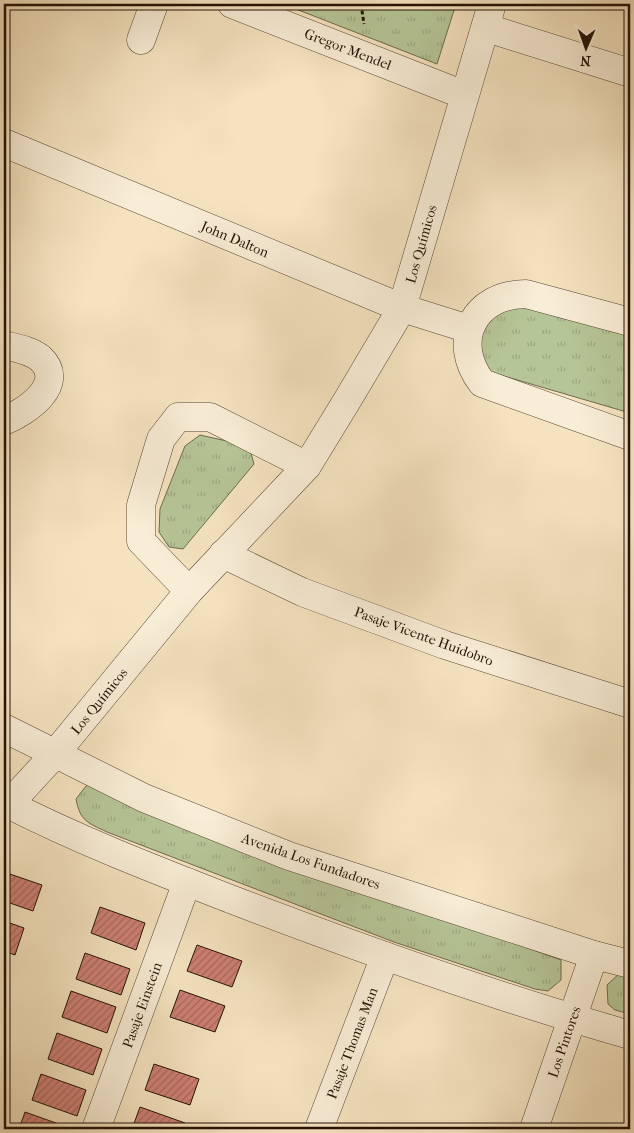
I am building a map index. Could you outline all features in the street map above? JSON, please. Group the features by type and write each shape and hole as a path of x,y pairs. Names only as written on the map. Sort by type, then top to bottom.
{"street":[{"path":"141,40 154,4"},
{"name":"Gregor Mendel","path":"232,4 464,95"},
{"path":"490,16 630,73"},
{"name":"Los Químicos","path":"5,805 54,755 189,591 307,466 402,308 464,95 490,16"},
{"name":"John Dalton","path":"4,143 402,308 470,329"},
{"path":"630,322 526,294 512,294 498,298 486,305 476,316 470,329 467,343 468,358 473,372 482,383 630,436"},
{"path":"4,344 32,353 40,358 50,375 48,388 39,398 25,410 4,421"},
{"path":"189,591 141,541 141,506 161,439 178,416 210,417 307,466"},
{"name":"Pasaje Vicente Huidobro","path":"223,554 302,592 445,645 630,704"},
{"name":"Avenida Los Fundadores","path":"4,728 54,755 144,798 289,856 594,956 630,964"},
{"path":"5,805 187,882 385,956 572,1019 630,1036"},
{"name":"Pasaje Einstein","path":"96,1129 187,882"},
{"name":"Pasaje Thomas Man","path":"319,1129 385,956"},
{"name":"Los Pintores","path":"534,1129 594,956"}],"green space":[{"path":"283,4 456,4 437,64"},
{"path":"518,306 630,335 630,413 490,372 479,358 480,334 484,321 495,313"},
{"path":"200,435 249,446 254,464 183,549 169,547 159,532 160,509 185,446"},
{"path":"99,781 219,837 561,960 561,980 548,991 535,989 394,942 107,832 83,817 76,799 86,786"},
{"path":"620,973 630,976 630,1014 615,1010 608,1004 607,985"}],"building":[{"path":"4,872 42,885 33,911 4,901"},
{"path":"100,907 145,923 136,950 91,933"},
{"path":"4,921 24,928 15,955 4,951"},
{"path":"197,945 242,961 232,987 187,971"},
{"path":"85,953 130,969 121,995 76,979"},
{"path":"180,990 225,1006 215,1032 170,1017"},
{"path":"71,991 116,1007 107,1033 62,1017"},
{"path":"57,1033 102,1049 93,1075 48,1059"},
{"path":"154,1064 199,1079 190,1105 145,1090"},
{"path":"41,1074 86,1090 77,1116 32,1100"},
{"path":"140,1107 185,1123 183,1129 132,1129"},
{"path":"25,1112 70,1128 19,1129"}]}
